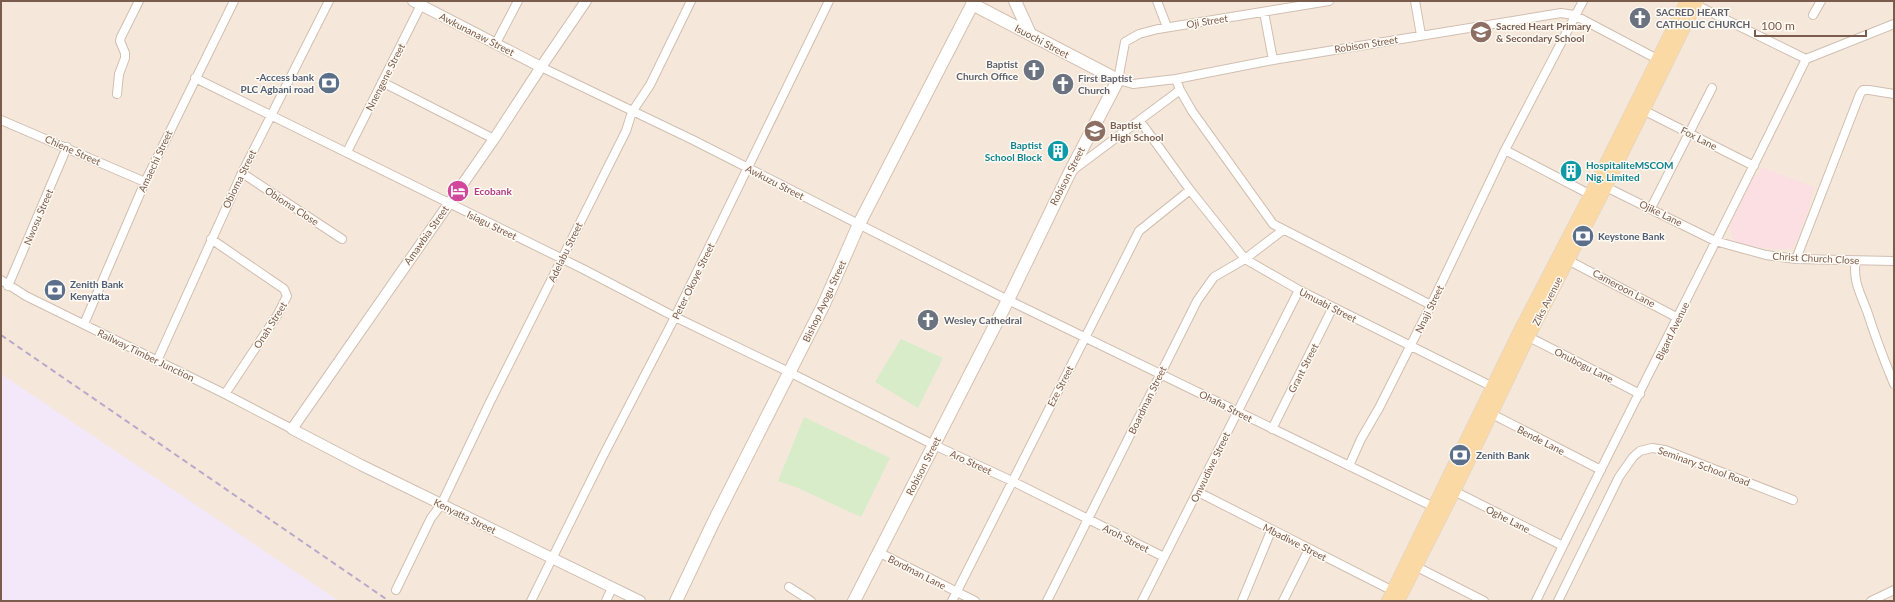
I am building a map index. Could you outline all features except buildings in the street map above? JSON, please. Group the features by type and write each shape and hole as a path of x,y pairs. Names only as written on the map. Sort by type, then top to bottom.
{"main road":[{"path":"1015,1 1030,34"},
{"name":"Isuochi Street","path":"971,2 1118,80"},
{"name":"Bishop Ayogu Street","path":"676,601 824,304 859,224 971,2"},
{"name":"Ziks Avenue","path":"1395,597 1486,411 1692,2"},
{"name":"Robison Street","path":"854,601 880,553 1008,300 1069,174 1118,80"},
{"name":"Ziks Avenue","path":"1439,509 1454,491 1486,411"}],"street":[{"path":"117,94 119,74 125,58 125,53 120,41 139,1"},
{"name":"Amaechi Street","path":"84,324 145,182 234,1"},
{"name":"Obioma Street","path":"157,361 242,173 328,1"},
{"path":"496,43 518,1"},
{"name":"Amawbia Street","path":"292,429 494,139 540,67 586,1"},
{"name":"Adelabu Street","path":"396,590 431,518 441,505 490,402 626,130 632,112 650,84 691,1"},
{"name":"Peter Okoye Street","path":"531,601 603,456 675,317 829,1"},
{"path":"1157,1 1167,27"},
{"name":"Oji Street","path":"1118,80 1125,42 1146,31 1329,1"},
{"path":"1415,1 1421,36"},
{"path":"1813,15 1821,1"},
{"name":"Awkunanaw Street","path":"419,2 540,67"},
{"name":"Nnengene Street","path":"347,152 382,82 419,2"},
{"path":"1692,2 1806,59 1894,24"},
{"name":"Nnaji Street","path":"1349,466 1361,439 1431,305 1505,150 1580,3"},
{"path":"1264,12 1273,60"},
{"name":"Robison Street","path":"1118,80 1133,84 1176,79 1273,60 1534,16 1561,13 1574,16"},
{"path":"1574,16 1662,62"},
{"name":"Bigard Avenue","path":"1536,601 1562,546 1640,394 1806,59"},
{"name":"Awkuzu Street","path":"540,67 693,140 1008,300"},
{"name":"Isiagu Street","path":"195,78 562,259 675,317 789,372"},
{"path":"1176,79 1180,90 1192,111 1268,219 1283,230 1431,305"},
{"path":"382,82 494,139"},
{"path":"1651,208 1712,88"},
{"path":"1069,174 1180,90"},
{"path":"1796,259 1860,94 1864,90 1894,94"},
{"name":"Fox Lane","path":"1639,108 1754,166"},
{"name":"Chiene Street","path":"1,120 145,182"},
{"name":"Umuabi Street","path":"1140,121 1190,190 1246,258 1299,290 1497,389"},
{"name":"Nwosu Street","path":"8,286 67,148"},
{"path":"1505,150 1595,196"},
{"name":"Obioma Close","path":"242,173 342,239"},
{"name":"Ojike Lane","path":"1601,184 1715,241"},
{"name":"Eze Street","path":"952,601 1139,231 1190,190"},
{"name":"Boardman Street","path":"1047,601 1197,301 1209,283 1219,274 1246,258 1283,230"},
{"name":"Onah Street","path":"211,239 284,290 287,296 278,314 225,394"},
{"name":"Christ Church Close","path":"1715,241 1766,255 1796,259 1894,261"},
{"name":"Cameroon Lane","path":"1563,258 1678,318"},
{"path":"1856,261 1854,267 1856,282 1876,342 1894,384"},
{"name":"Railway Timber Junction","path":"1,280 8,286 292,429"},
{"name":"Onwudiwe Street","path":"1142,601 1299,290"},
{"name":"Ohafia Street","path":"1008,300 1439,509"},
{"name":"Grant Street","path":"1272,429 1333,307"},
{"name":"Onubogu Lane","path":"1524,335 1640,394"},
{"name":"Aro Street","path":"789,372 934,445 1089,519"},
{"name":"Bende Lane","path":"1486,411 1601,470"},
{"name":"Kenyatta Street","path":"292,429 441,505 640,601"},
{"name":"Seminary School Road","path":"1558,601 1619,477 1633,457 1646,448 1665,450 1793,500"},
{"name":"Oghe Lane","path":"1454,491 1562,546"},
{"name":"Mbadiwe Street","path":"1198,492 1271,531 1309,549 1395,597"},
{"name":"Aroh Street","path":"1089,519 1164,557"},
{"path":"1242,601 1271,531"},
{"path":"1283,601 1309,549"},
{"name":"Bordman Lane","path":"880,553 975,601"},
{"path":"1412,564 1484,601"},
{"path":"789,587 811,601"},
{"path":"606,601 612,588"},
{"path":"1871,601 1894,590"}],"shaded area":[{"path":"1,1 1894,1 1894,601 1,601"},
{"path":"1762,167 1814,187 1808,211 1793,249 1773,249 1737,245 1729,229 1754,175 1758,176"},
{"path":"1,374 339,601 1,601"}],"green space":[{"path":"901,339 943,358 918,408 875,382"},
{"path":"804,417 890,458 861,517 798,488 778,481"}],"railway":[{"path":"1,335 389,601"}],"place":[{"name":"SACRED HEART CATHOLIC CHURCH","path":"1640,18"},
{"name":"Sacred Heart Primary & Secondary School","path":"1481,32"},
{"name":"Baptist Church Office","path":"1034,70"},
{"name":"-Access bank PLC Agbani road","path":"329,83"},
{"name":"First Baptist Church","path":"1063,84"},
{"name":"Baptist High School","path":"1095,131"},
{"name":"Baptist School Block","path":"1058,151"},
{"name":"HospitaliteMSCOM Nig. Limited","path":"1571,171"},
{"name":"Ecobank","path":"458,191"},
{"name":"Keystone Bank","path":"1583,236"},
{"name":"Zenith Bank Kenyatta","path":"55,290"},
{"name":"Wesley Cathedral","path":"928,320"},
{"name":"Zenith Bank","path":"1460,455"}]}
